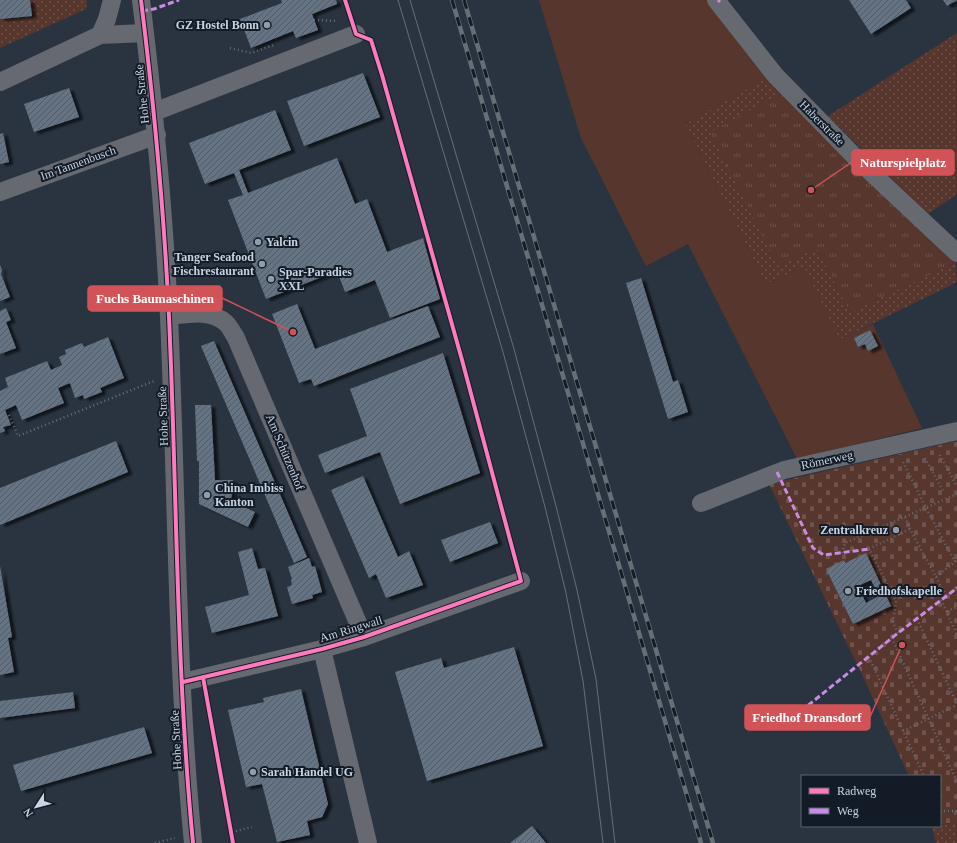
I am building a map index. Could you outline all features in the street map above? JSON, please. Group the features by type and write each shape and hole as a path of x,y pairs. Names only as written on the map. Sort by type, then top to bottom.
{"street":[{"path":"100,35 107,19 112,0"},
{"name":"Hohe Straße","path":"141,0 157,134 164,222 183,682 187,763 194,840"},
{"name":"Haberstraße","path":"716,0 775,75 860,162 957,253"},
{"name":"Hohe Straße","path":"154,112 351,28"},
{"path":"0,82 100,35 145,33"},
{"name":"Im Tannenbusch","path":"0,192 157,134"},
{"name":"Am Schützenhof","path":"169,316 198,313 217,316 227,323 236,338 364,637"},
{"name":"Römerweg","path":"701,503 784,470 957,432"},
{"name":"Am Ringwall","path":"183,682 322,649 364,637 521,581"},
{"name":"Am Ringwall","path":"322,649 368,843"}],"path":[{"path":"314,20 351,28"},
{"path":"230,48 251,53 274,45"},
{"path":"9,415 18,436 171,374"},
{"path":"918,459 946,453"},
{"path":"940,455 956,485"},
{"path":"925,458 943,491"},
{"path":"910,461 902,462 956,561 936,577"},
{"path":"842,553 844,543 957,494"},
{"path":"905,517 946,596"},
{"path":"898,633 893,623 896,601 869,549 910,529"},
{"path":"941,600 957,634"},
{"path":"946,611 957,607"},
{"path":"903,731 957,705 917,619"},
{"path":"892,638 957,782"},
{"path":"869,657 924,775"},
{"path":"941,811 957,811"},
{"path":"232,832 252,828"}],"green space":[{"path":"30,0 87,0 86,9 0,48 0,19 32,16"},
{"path":"539,0 709,0 768,77 685,124 766,284 804,267 839,340 873,324 922,428 797,459 688,244 646,266 581,138"},
{"path":"957,33 957,194 928,214 828,116"},
{"path":"768,77 783,92 778,266 817,248 850,312 956,262 957,282 839,340 804,267 766,284 685,124"},
{"path":"783,92 956,262 850,312 817,248 778,266 710,132"},
{"path":"957,441 957,823 941,824 941,775 909,775 858,666 769,484","holes":["866,554 891,606 853,624 826,569"]},
{"path":"957,823 957,843 936,843 932,827 941,827 941,825"}],"building":[{"path":"0,0 30,0 32,16 0,19"},
{"path":"281,0 336,0 337,4 312,14 318,30 296,38 293,31 251,48 240,19 282,3"},
{"path":"849,0 906,0 911,8 871,34"},
{"path":"943,0 957,0 947,6"},
{"path":"363,73 380,117 304,146 287,101"},
{"path":"69,88 79,117 34,132 24,104"},
{"path":"275,110 291,150 239,170 248,193 337,158 355,204 367,199 387,252 423,238 440,299 390,318 375,280 345,292 337,271 266,299 228,200 243,195 234,173 205,184 189,143"},
{"path":"3,133 9,162 0,164 0,134"},
{"path":"0,265 2,270 1,274 10,297 0,301"},
{"path":"641,278 673,382 678,380 688,412 668,419 626,283"},
{"path":"297,304 315,349 428,306 440,337 314,386 311,379 299,383 272,314"},
{"path":"6,308 11,320 6,322 16,348 0,354 0,311"},
{"path":"870,330 878,346 868,351 865,344 858,347 854,338"},
{"path":"108,337 124,378 100,388 102,392 84,399 83,395 75,398 70,383 58,388 64,403 22,420 16,405 5,410 11,425 3,427 5,431 0,433 0,391 8,387 5,378 47,361 51,370 62,365 59,357 66,354 65,350 82,343 84,347"},
{"path":"214,341 307,557 294,563 201,346"},
{"path":"443,353 480,473 400,504 380,452 325,473 318,455 367,436 350,389"},
{"path":"195,405 211,405 215,480 233,480 230,501 255,512 248,527 199,504 199,461 197,461"},
{"path":"116,441 128,472 0,525 0,488"},
{"path":"363,476 398,557 409,551 423,585 386,598 376,574 369,578 331,490"},
{"path":"490,522 498,543 450,562 441,540"},
{"path":"252,548 258,569 265,568 278,616 212,633 205,607 249,595 238,552"},
{"name":"Friedhofskapelle","path":"866,553 891,606 853,624 826,569 844,560 845,563","holes":["871,580 879,596 866,603 858,586"]},
{"path":"309,558 312,567 315,566 322,592 312,595 313,598 292,604 287,587 292,585 292,579 288,567"},
{"path":"0,566 12,637 8,638 14,672 0,675"},
{"path":"514,647 543,746 427,781 395,672 441,658 444,668"},
{"path":"301,689 328,804 322,817 307,821 310,835 277,842 262,784 246,787 228,710 264,702 263,698"},
{"path":"73,692 75,708 0,718 0,701"},
{"path":"144,727 152,753 21,791 13,765"},
{"path":"532,826 546,843 510,843"}],"tram line":[{"path":"398,0 503,352 545,507 566,593 583,681 603,843"},
{"path":"410,0 514,349 577,590 596,679 615,843"}],"railway":[{"path":"452,0 701,843"},
{"path":"464,0 713,843"}],"marked path":[{"path":"142,11 154,9 179,0"},
{"path":"777,472 813,548 824,555 869,549"},
{"path":"801,711 957,588"}],"cycle path":[{"path":"141,0 158,158 167,277 183,712 193,843"},
{"path":"183,682 322,649 364,637 521,581 462,360 382,75 371,40 356,34 345,0"},
{"path":"203,677 233,843"}],"place":[{"name":"GZ Hostel Bonn","path":"267,25"},
{"name":"Naturspielplatz","path":"811,190"},
{"name":"Yalcin","path":"258,242"},
{"name":"Tanger Seafood Fischrestaurant","path":"262,264"},
{"name":"Spar-Paradies XXL","path":"271,279"},
{"name":"Fuchs Baumaschinen","path":"293,332"},
{"name":"China Imbiss Kanton","path":"207,495"},
{"name":"Zentralkreuz","path":"896,530"},
{"name":"Friedhofskapelle","path":"848,591"},
{"name":"Friedhof Dransdorf","path":"902,645"},
{"name":"Sarah Handel UG","path":"253,772"}]}
